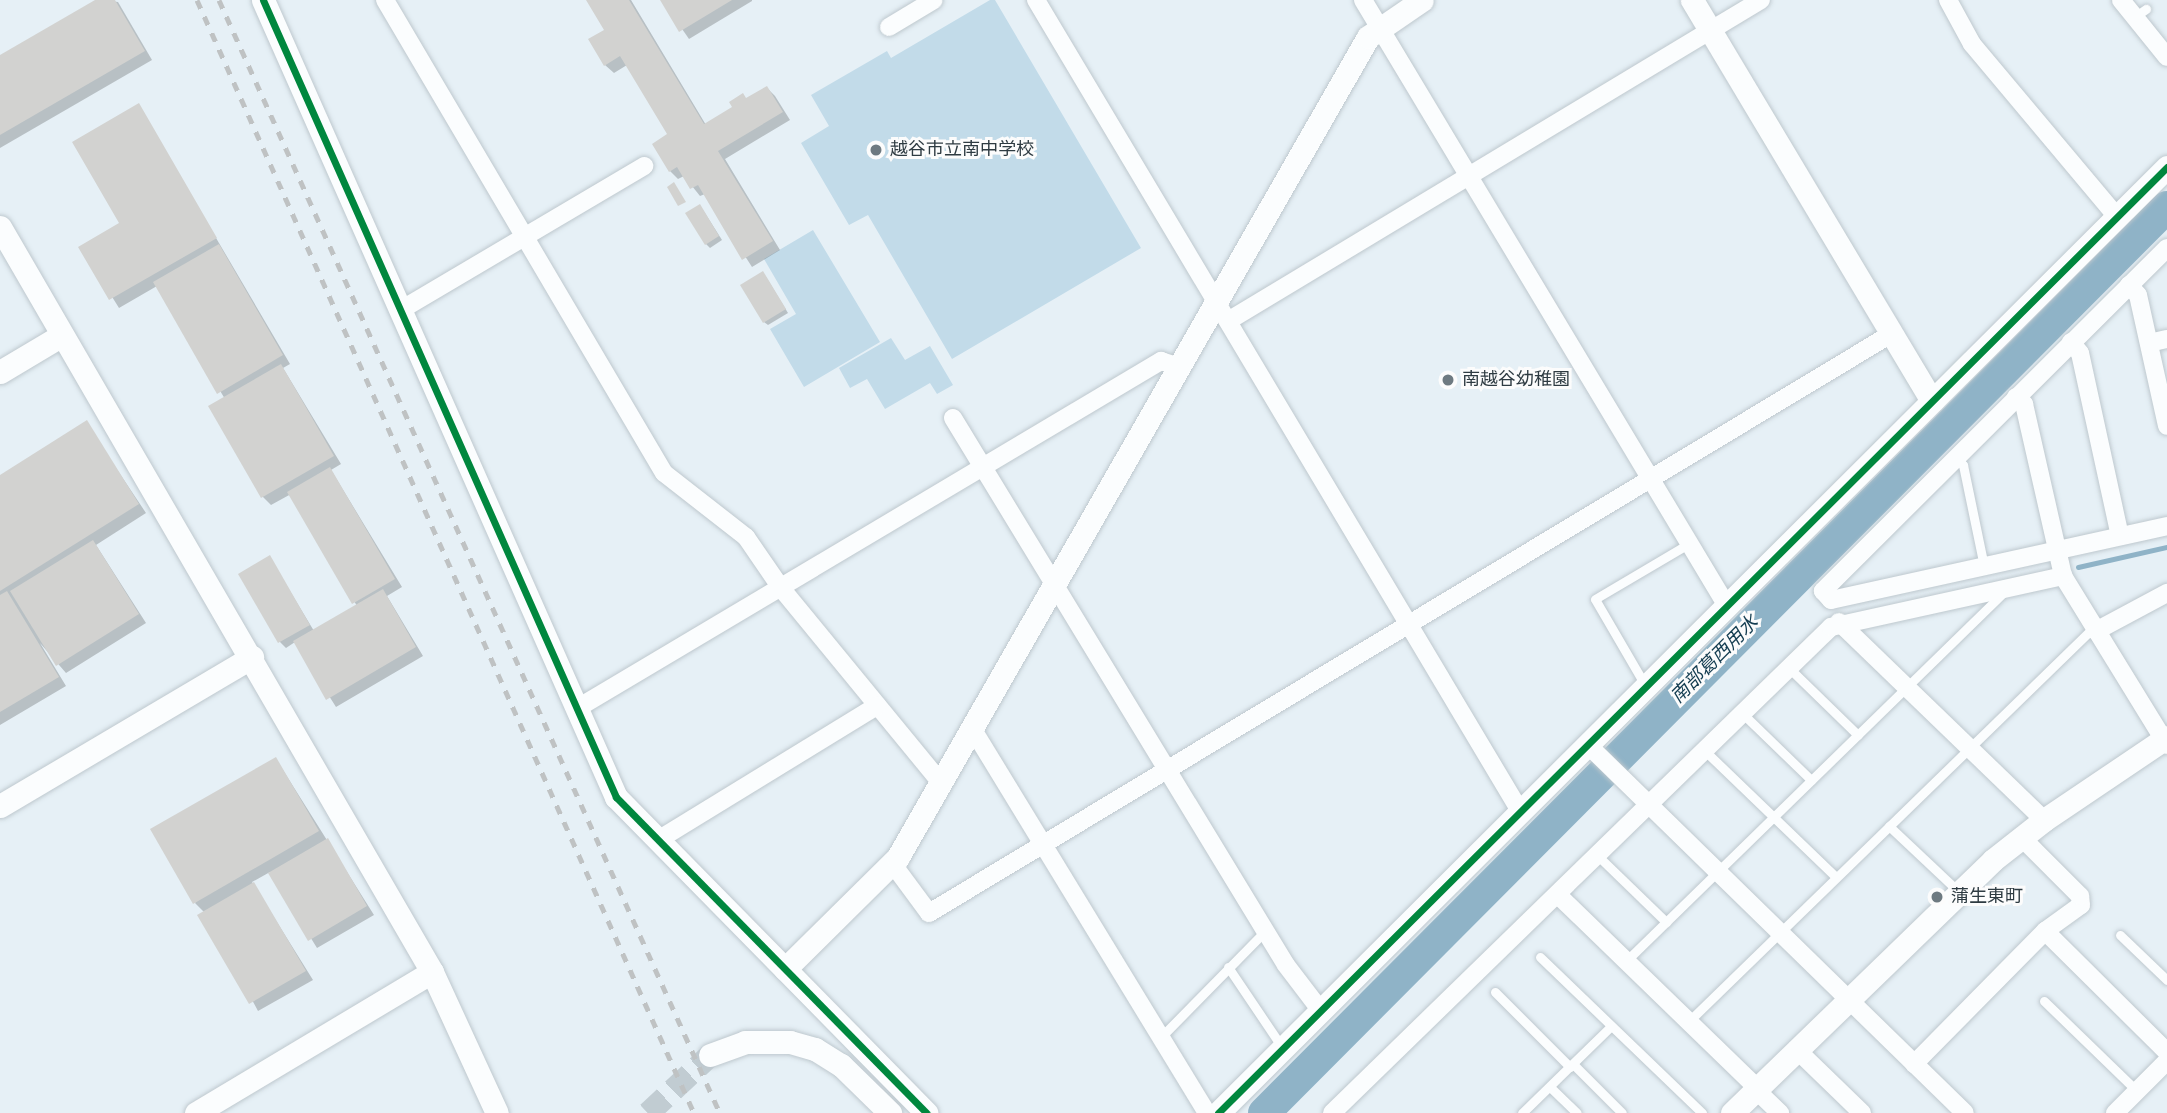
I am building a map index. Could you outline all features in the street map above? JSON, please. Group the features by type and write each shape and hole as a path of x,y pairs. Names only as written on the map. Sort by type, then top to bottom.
{"street":[{"path":"263,0 616,797 927,1113"},
{"path":"385,0 664,473 746,537 781,588 942,784"},
{"path":"889,27 934,0"},
{"path":"1037,0 1520,811"},
{"path":"1363,0 1470,174 1727,606"},
{"path":"785,969 892,863 942,784 1179,367 1223,312 1368,37 1379,26 1422,0"},
{"path":"1692,0 1932,401"},
{"path":"1223,312 1470,174 1761,0"},
{"path":"1948,0 1972,44 2118,217"},
{"path":"2121,0 2140,13 2167,57"},
{"path":"399,311 644,166"},
{"path":"1217,1113 1520,811 1593,749 1645,685 2167,167"},
{"path":"0,227 252,657 432,972 497,1113"},
{"path":"2167,248 1823,591 1831,600 2167,526"},
{"path":"2129,285 2138,296 2167,426"},
{"path":"892,863 929,913 1651,481 1891,334"},
{"path":"0,372 62,335"},
{"path":"2148,343 2167,339"},
{"path":"2071,342 2080,353 2120,536"},
{"path":"576,709 1161,361 1179,367"},
{"path":"1732,1113 1958,891 2021,837 2166,741 2063,576 2024,404 2016,397"},
{"path":"953,418 1057,583 1265,931 1321,1011"},
{"path":"1332,1113 1788,668 1839,622 2063,576"},
{"path":"2095,629 2167,593"},
{"path":"1839,622 2044,820"},
{"path":"0,806 252,657"},
{"path":"658,841 877,706"},
{"path":"972,728 1207,1113"},
{"path":"1593,749 1965,1113"},
{"path":"1914,1064 2045,931 2081,905 2080,896 2021,837"},
{"path":"1558,895 1780,1113"},
{"path":"2045,931 2167,1052"},
{"path":"196,1113 432,972"},
{"path":"710,1055 745,1042 790,1042 815,1049 841,1065 890,1113"},
{"path":"1796,1049 1862,1113"},
{"path":"2115,1113 2167,1061"}],"lane":[{"path":"1956,457 1963,465 1984,566"},
{"path":"1645,685 1595,599 1688,544"},
{"path":"1626,961 2010,586"},
{"path":"1688,1022 2095,629"},
{"path":"1788,668 1858,735"},
{"path":"1743,714 1811,780"},
{"path":"1704,751 1836,877"},
{"path":"1889,826 1958,891"},
{"path":"1598,856 1666,922"},
{"path":"1161,1037 1265,931"},
{"path":"2120,934 2167,980"},
{"path":"1540,957 1702,1113"},
{"path":"1228,967 1283,1048"},
{"path":"1495,992 1622,1113"},
{"path":"2044,1001 2137,1091"},
{"path":"1522,1113 1611,1026"},
{"path":"1550,1087 1577,1113"}],"shaded area":[{"path":"990,0 995,0 1141,248 952,359 868,215 849,225 801,143 829,126 811,95 887,51 891,58"},
{"path":"813,230 880,342 804,387 770,329 796,314 764,259"},
{"path":"891,338 905,360 930,346 953,385 937,394 930,383 885,409 867,379 850,388 839,368"}],"building":[{"path":"95,0 115,0 145,51 0,135 0,55"},
{"path":"586,0 629,0 704,124 732,107 729,102 743,93 746,98 767,86 783,112 718,151 773,241 742,260 698,185 690,189 677,167 669,172 652,144 667,134 620,56 604,66 588,39 604,30"},
{"path":"660,0 732,0 679,32"},
{"path":"139,103 217,238 109,300 78,247 119,223 72,142"},
{"path":"674,182 686,202 678,206 667,187"},
{"path":"700,204 719,236 705,245 685,213"},
{"path":"219,244 283,355 217,394 153,282"},
{"path":"763,271 786,309 763,323 740,285"},
{"path":"281,364 334,456 261,498 208,406"},
{"path":"87,420 139,504 0,591 0,475"},
{"path":"330,467 395,579 352,604 287,492"},
{"path":"93,540 139,614 56,666 10,591"},
{"path":"270,555 310,625 278,643 238,574"},
{"path":"383,589 416,647 326,700 293,641"},
{"path":"7,591 59,677 0,712 0,595"},
{"path":"276,757 319,831 193,904 150,829"},
{"path":"328,838 367,906 308,941 268,873"},
{"path":"254,882 306,971 249,1004 197,915"}],"waterway":[{"name":"南部葛西用水","path":"1264,1113 2167,207"},
{"path":"2078,567 2167,547"}],"tunnel":[{"path":"648,1113 710,1055"}],"railway":[{"path":"197,0 694,1113"},
{"path":"219,0 720,1113"}],"cycle path":[{"path":"263,0 616,797 927,1113"},
{"path":"1218,1113 2167,167"}],"place":[{"name":"越谷市立南中学校","path":"876,150"},
{"name":"南越谷幼稚園","path":"1448,380"},
{"name":"蒲生東町","path":"1937,897"}]}
